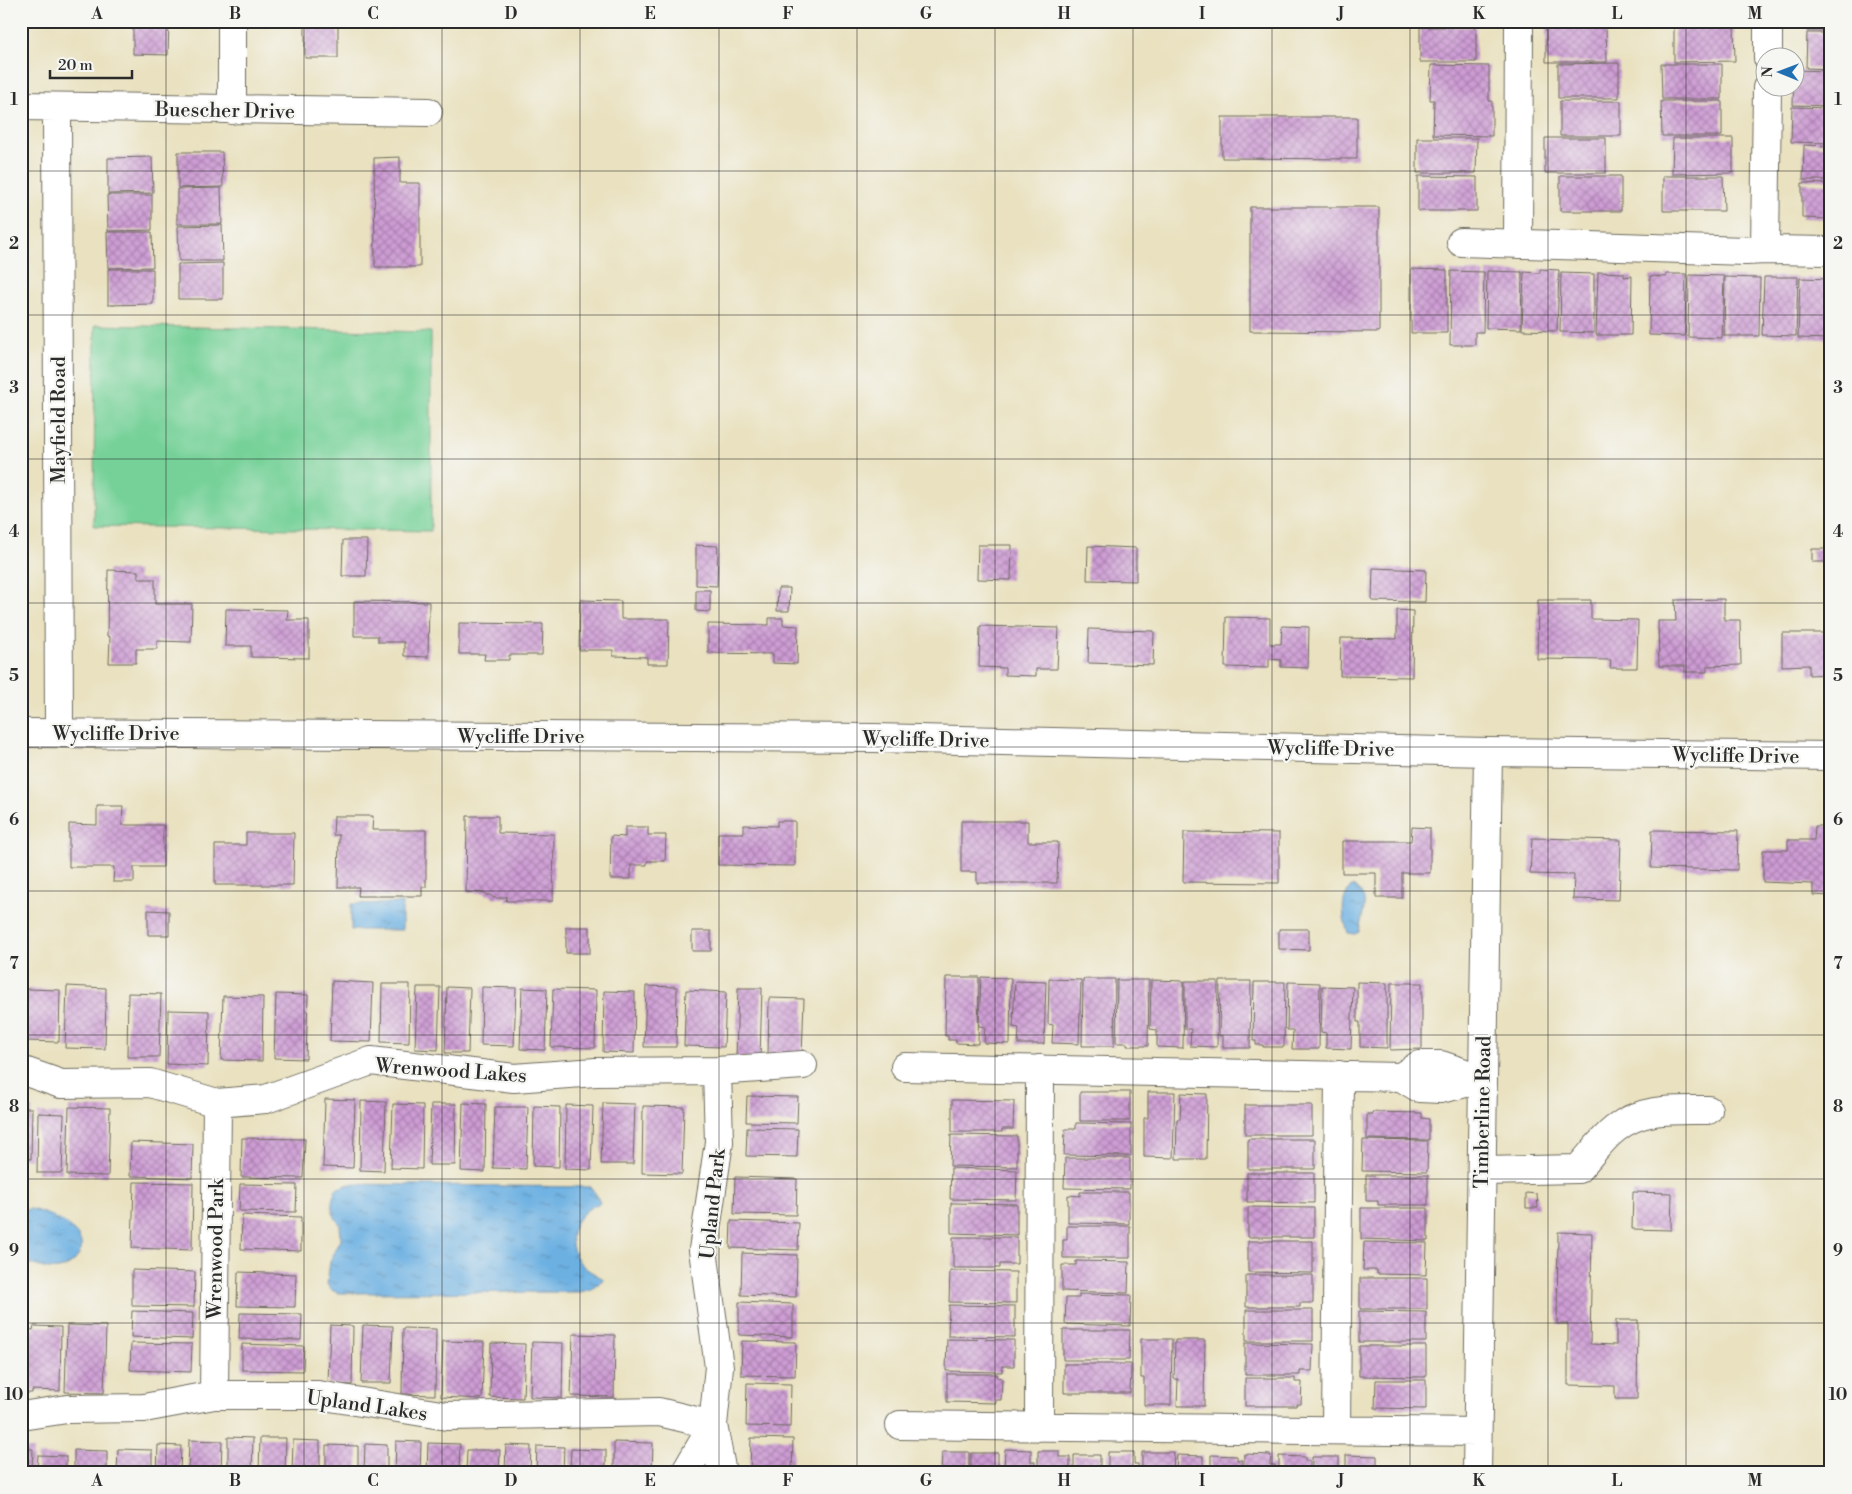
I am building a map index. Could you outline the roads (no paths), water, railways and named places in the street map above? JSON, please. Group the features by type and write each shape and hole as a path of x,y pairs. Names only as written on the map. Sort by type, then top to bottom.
{"street":[{"path":"232,21 232,110"},
{"path":"1518,244 1519,21"},
{"path":"1768,21 1768,48"},
{"path":"1765,250 1767,98"},
{"name":"Buescher Drive","path":"21,106 428,112"},
{"name":"Mayfield Road","path":"57,107 60,733"},
{"path":"1460,242 1746,251 1826,251"},
{"name":"Wycliffe Drive","path":"21,733 875,738 1488,752 1831,756"},
{"name":"Timberline Road","path":"1477,1473 1488,752"},
{"name":"Wrenwood Lakes","path":"21,1070 61,1084 150,1083 217,1103 266,1099 371,1061 514,1078 596,1072 717,1071 803,1065"},
{"path":"905,1066 1401,1077 1419,1065 1441,1065 1483,1079"},
{"path":"1039,1427 1040,1069"},
{"name":"Upland Park","path":"717,1071 719,1142 703,1250 719,1367 713,1425 722,1473"},
{"path":"1336,1430 1339,1075"},
{"name":"Wrenwood Park","path":"214,1395 217,1103"},
{"path":"1482,1171 1578,1169 1614,1130 1631,1118 1660,1110 1708,1110"},
{"name":"Upland Lakes","path":"21,1416 67,1409 144,1408 214,1395 318,1395 447,1416 659,1412 713,1425"},
{"name":"Upland Park","path":"685,1473 713,1425"},
{"path":"900,1425 1478,1432"}],"water":[{"path":"1352,886 1358,890 1364,900 1359,932 1355,934 1348,933 1343,909 1345,897"},
{"path":"402,903 402,930 351,930 351,904"},
{"path":"349,1184 590,1187 600,1203 584,1212 574,1226 572,1242 580,1263 604,1279 592,1289 580,1292 339,1293 331,1290 327,1284 330,1261 341,1240 340,1224 334,1216 332,1203 336,1189"},
{"path":"30,1209 57,1219 74,1231 80,1239 81,1247 78,1256 72,1263 59,1269 54,1269 21,1262 21,1210"}]}
